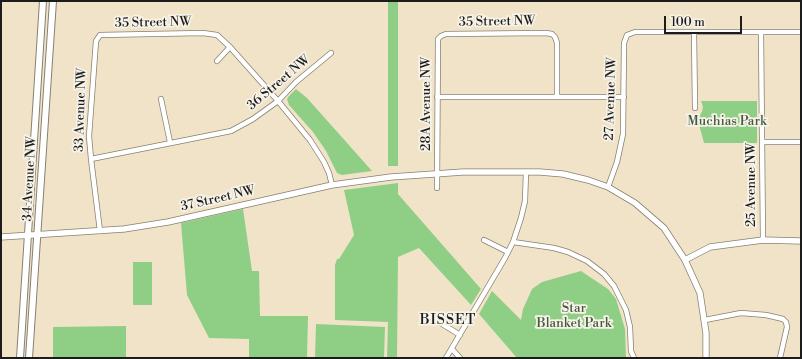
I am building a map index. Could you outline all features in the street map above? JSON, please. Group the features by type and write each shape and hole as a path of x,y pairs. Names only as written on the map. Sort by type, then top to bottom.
{"main road":[{"name":"34 Avenue NW","path":"20,358 43,1"},
{"name":"34 Avenue NW","path":"29,358 53,1"}],"street":[{"name":"27 Avenue NW","path":"608,187 620,148 623,127 624,43 627,35 635,32 694,33"},
{"path":"695,108 694,33 801,32"},
{"name":"35 Street NW","path":"441,36 446,34 546,33 554,36 557,43 557,97"},
{"name":"25 Avenue NW","path":"761,33 763,240"},
{"name":"35 Street NW","path":"97,38 100,35 212,34 220,38 230,47"},
{"name":"28A Avenue NW","path":"438,173 438,40 441,36"},
{"name":"33 Avenue NW","path":"97,38 89,136 100,231"},
{"path":"217,60 230,47 278,101 318,152 329,173 332,185"},
{"name":"36 Street NW","path":"91,159 231,131 253,119 278,101 296,82 331,53"},
{"path":"437,98 624,97"},
{"path":"161,99 170,142"},
{"path":"762,142 801,142"},
{"name":"37 Street NW","path":"1,237 124,229 168,222 332,185 391,176 438,173 526,172 563,174 608,187 635,203 656,220 672,239 686,260 700,293 705,320 706,358"},
{"path":"446,358 513,242 525,201 526,172"},
{"path":"438,173 438,188"},
{"path":"484,240 508,252"},
{"path":"686,260 710,247 763,240 801,241"},
{"path":"513,242 554,248 568,252 582,258 604,274 614,286 626,310 630,327 631,351 634,358"},
{"path":"705,320 729,314 751,314 779,317 786,322 787,331 780,358"},
{"path":"431,316 460,335"},
{"path":"452,349 460,358"}],"green space":[{"path":"388,1 398,1 398,166 388,166"},
{"path":"296,89 307,98 372,171 342,175 337,173 326,151 313,132 289,105 287,99"},
{"name":"Muchias Park","path":"701,101 757,101 757,143 704,143 697,117 702,112 703,107"},
{"path":"398,183 398,194 481,289 471,305 419,248 398,257 397,358 387,358 388,322 335,320 335,265 337,259 339,259 354,235 344,190"},
{"path":"243,209 252,271 259,271 260,316 308,316 307,358 249,358 249,339 209,338 187,295 181,223"},
{"path":"133,262 152,262 152,305 133,305"},
{"name":"Star Blanket Park","path":"581,271 608,289 616,299 625,329 626,358 517,358 479,314 492,291 521,320 523,309 532,289 542,282"},
{"path":"316,324 385,327 384,358 315,358"},
{"path":"126,326 126,358 53,358 53,327"}],"district":[{"name":"BISSET","path":"448,321"}]}
